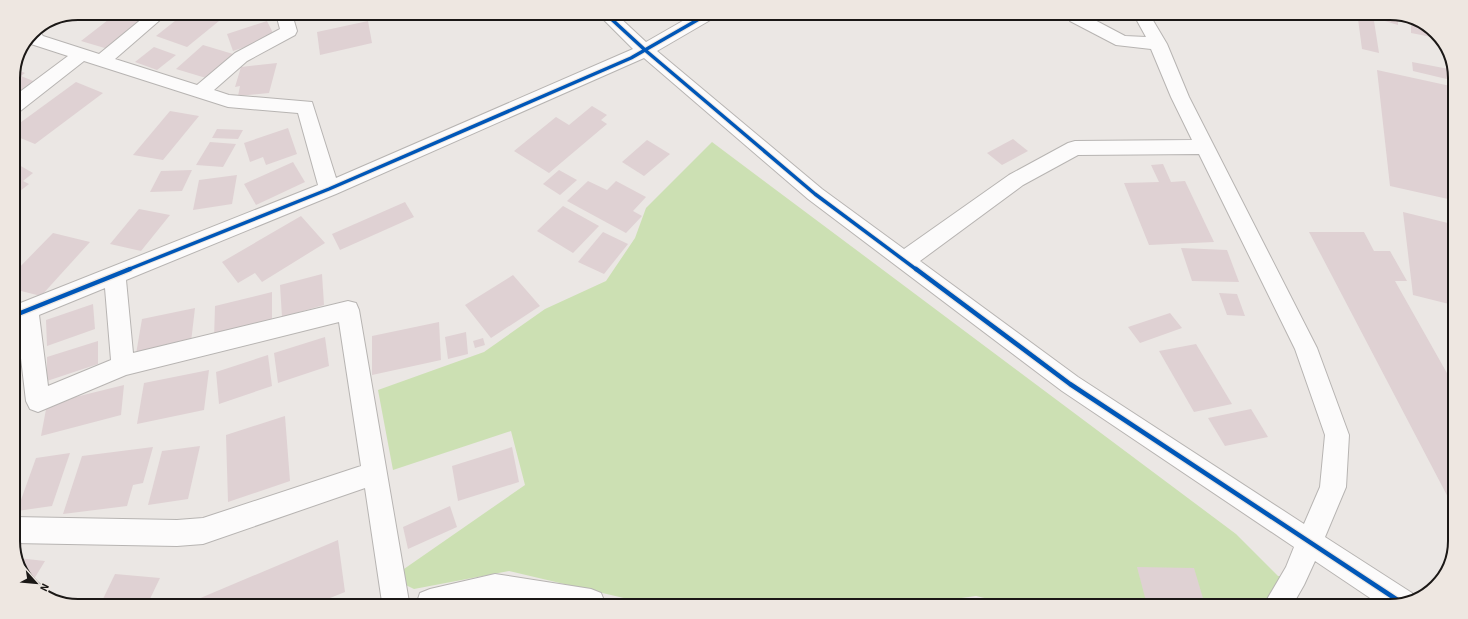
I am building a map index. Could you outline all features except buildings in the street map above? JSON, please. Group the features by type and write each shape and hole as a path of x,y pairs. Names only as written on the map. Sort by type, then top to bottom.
{"street":[{"path":"101,61 151,20"},
{"path":"199,92 241,57 289,31 286,20"},
{"path":"612,20 645,50 816,194 1070,384 1397,599"},
{"path":"396,599 348,310 123,366 38,401 20,314 329,189 631,58 697,20"},
{"path":"1082,20 1122,41 1158,44"},
{"path":"1145,20 1158,44 1180,97 1306,348 1337,435 1333,487 1295,576 1280,599"},
{"path":"36,38 81,55 228,101 306,107 329,189"},
{"path":"20,102 81,55"},
{"path":"905,260 1016,180 1076,148 1205,147"},
{"path":"115,275 123,366"},
{"path":"20,530 176,533 202,531 375,473"},
{"path":"444,599 495,588 565,599"}],"green space":[{"path":"712,142 1236,534 1278,576 1295,576 1280,599 989,599 976,596 954,599 628,599 509,571 414,589 391,578 525,485 511,431 393,470 378,390 484,352 545,309 606,281 635,238 646,208"}],"cycle path":[{"path":"612,20 645,50 815,194 1070,384 1396,599"},
{"path":"20,313 329,189 565,87 631,58 697,20"}]}
